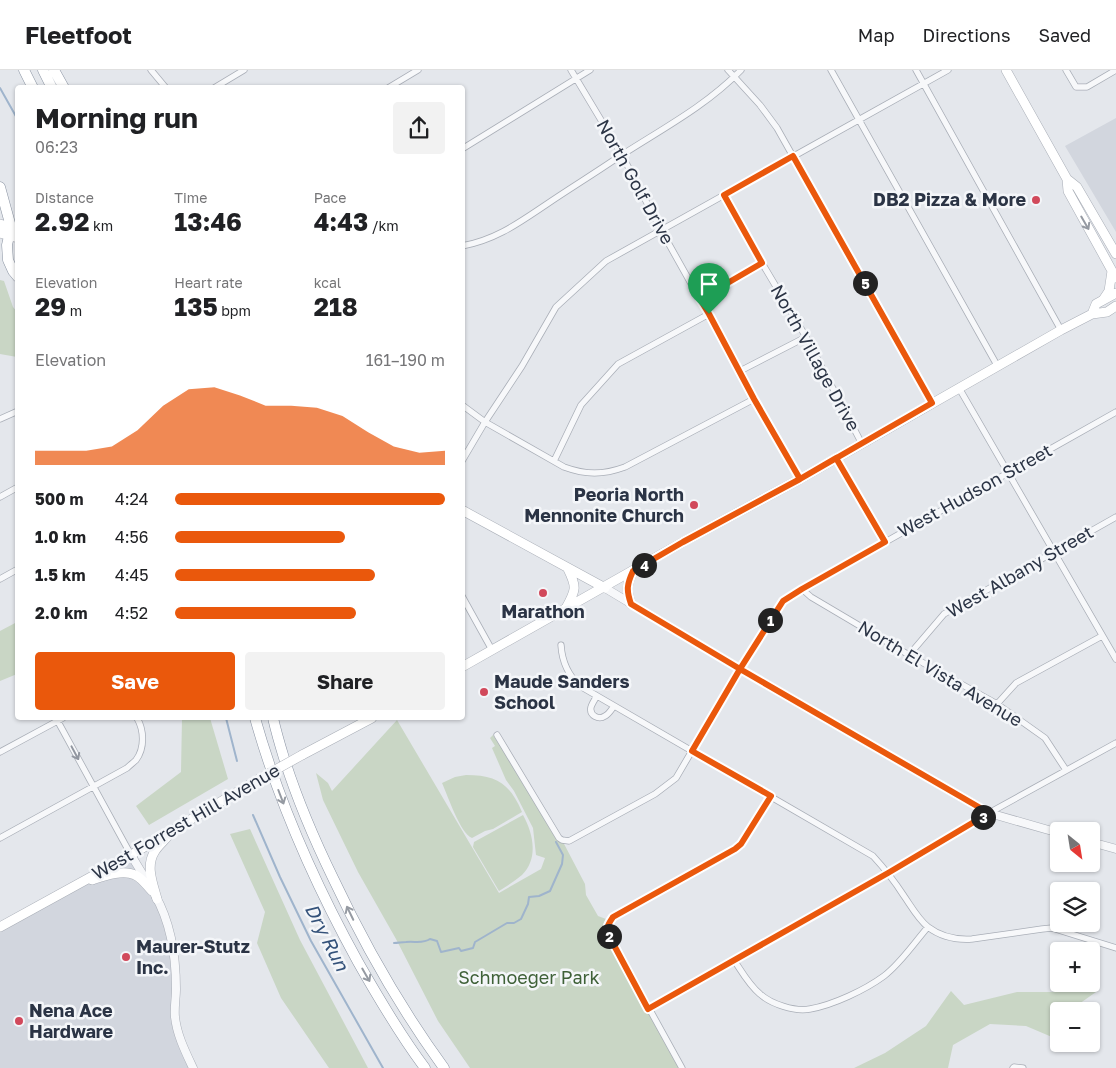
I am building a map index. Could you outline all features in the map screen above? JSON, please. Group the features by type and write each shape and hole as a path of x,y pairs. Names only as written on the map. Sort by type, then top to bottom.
{"highway":[{"path":"24,70 32,85"},
{"path":"43,70 50,85"},
{"path":"54,70 62,85"},
{"path":"0,191 11,232 7,245 8,260"},
{"path":"0,242 15,273"},
{"path":"255,720 273,776 293,828 339,928 408,1046 425,1068"},
{"path":"274,720 284,758 319,849 353,920 418,1031 444,1068"},
{"path":"278,720 294,785"},
{"path":"418,1031 451,1068"}],"main road":[{"path":"1006,70 1067,179 1077,187 1116,254"},
{"path":"1067,179 1068,191 1114,274 1109,290 1103,300"},
{"path":"0,224 11,232"},
{"path":"1092,314 1096,304 1116,293"},
{"path":"465,665 683,542 800,479 1061,330 1092,314 1111,312 1116,306"},
{"path":"465,512 604,588"},
{"path":"565,609 574,594 574,583 568,569"},
{"path":"631,604 628,587 633,571"},
{"name":"West Forrest Hill Avenue","path":"0,926 131,855 259,779 368,720"},
{"path":"155,895 150,872 150,864 155,850 170,834 186,822"},
{"path":"70,888 105,876 128,873 136,876 155,895"}],"street":[{"path":"151,70 164,85"},
{"path":"219,85 244,70"},
{"path":"393,85 418,70"},
{"name":"North Golf Drive","path":"571,70 622,155 661,230 800,479"},
{"path":"465,147 590,70"},
{"path":"728,70 760,105 777,128 932,403"},
{"path":"465,245 490,239 518,223 696,108 741,70"},
{"path":"831,70 998,367"},
{"path":"916,70 1061,330"},
{"path":"465,456 556,308 606,261 948,70"},
{"path":"1066,70 1076,87 1087,88 1116,70"},
{"name":"North Village Drive","path":"724,195 806,337 862,444"},
{"path":"700,299 762,263"},
{"path":"554,461 581,404 618,364 709,314"},
{"path":"740,371 806,337"},
{"path":"959,388 1116,659"},
{"path":"465,407 485,422 564,467 577,472 592,473 615,471 626,467 754,399"},
{"path":"0,419 15,412"},
{"name":"West Hudson Street","path":"497,735 559,838 569,841 655,794 676,778 740,669 783,601 1116,412"},
{"path":"836,458 885,542"},
{"path":"0,497 15,489"},
{"name":"West Albany Street","path":"908,655 944,614 1116,517"},
{"path":"0,578 15,570"},
{"path":"604,588 989,813 1050,830"},
{"name":"North El Vista Avenue","path":"802,589 811,597 908,655 998,704 1045,738 1066,770"},
{"path":"465,601 492,650"},
{"path":"998,704 1016,683 1102,636"},
{"path":"561,645 563,660 573,679 580,686 874,856 918,916 928,927 946,937 964,940 1052,928 1116,948"},
{"path":"597,696 591,707 591,712 594,716 603,718 614,706"},
{"path":"0,752 57,720"},
{"path":"60,720 93,786 164,911 172,941 176,988 175,1016 180,1040 193,1068"},
{"path":"0,838 127,768 136,759 142,747 142,733 138,720"},
{"path":"648,1009 888,873 989,813 1116,743"},
{"path":"682,1068 648,1009 608,934 607,928 613,917 735,849 741,844 771,796"},
{"path":"1100,845 1116,849"},
{"path":"734,960 750,985 761,995 776,1004 809,1010 846,997 868,986 884,975 928,927"},
{"path":"1013,1068 1023,1068"}],"shaded area":[{"path":"1116,118 1116,232 1065,146"},
{"path":"131,855 160,904 172,941 175,1016 193,1068 0,1068 0,927"}],"green space":[{"path":"0,280 4,281 15,310 15,357 0,354"},
{"path":"15,623 15,675 0,681 0,631"},
{"path":"182,720 211,720 228,779 149,825 136,806 181,772"},
{"name":"Schmoeger Park","path":"397,720 499,893 541,869 545,858 536,855 533,828 514,791 506,780 492,748 495,746 490,738 493,735 562,840 585,884 586,895 598,916 606,919 603,925 682,1068 470,1068 438,1021 396,939 358,872 323,800 316,773 328,783 332,791"},
{"path":"466,775 486,777 501,783 513,794 522,812 493,829 472,838 459,822 442,783 455,777"},
{"path":"523,815 532,837 531,861 522,875 499,891 473,847 474,842"},
{"path":"250,829 300,940 368,1068 329,1068 281,998 257,943 265,912 230,834"},
{"path":"951,991 964,1005 1017,992 1096,992 1082,1002 1050,1002 1050,1036 1026,1026 990,1024 953,1045 948,1068 854,1068 885,1053 926,1026"}],"waterway":[{"name":"Dry Run","path":"0,88 15,115"},
{"name":"Dry Run","path":"227,720 237,761"},
{"name":"Dry Run","path":"253,815 311,941 383,1068"},
{"path":"394,943 422,942 430,939 437,941 441,952 459,948 461,951 473,948 475,942 507,923 514,923 521,919 529,897 539,896 550,891 562,864 563,855 556,842"}],"place":[{"name":"DB2 Pizza & More","path":"1036,200"},
{"name":"Peoria North Mennonite Church","path":"694,505"},
{"name":"Marathon","path":"543,593"},
{"name":"Maude Sanders School","path":"484,692"},
{"name":"Maurer-Stutz Inc.","path":"126,957"},
{"name":"Nena Ace Hardware","path":"19,1021"}],"route":[{"path":"709,314 700,299 762,263 724,195 793,156 932,403 800,479 633,571 628,587 631,604 740,669 989,813 888,873 648,1009 608,934 609,922 613,917 735,849 741,844 771,796 692,751 740,669 783,601 885,542 836,458 800,479 754,399 709,314"}]}
